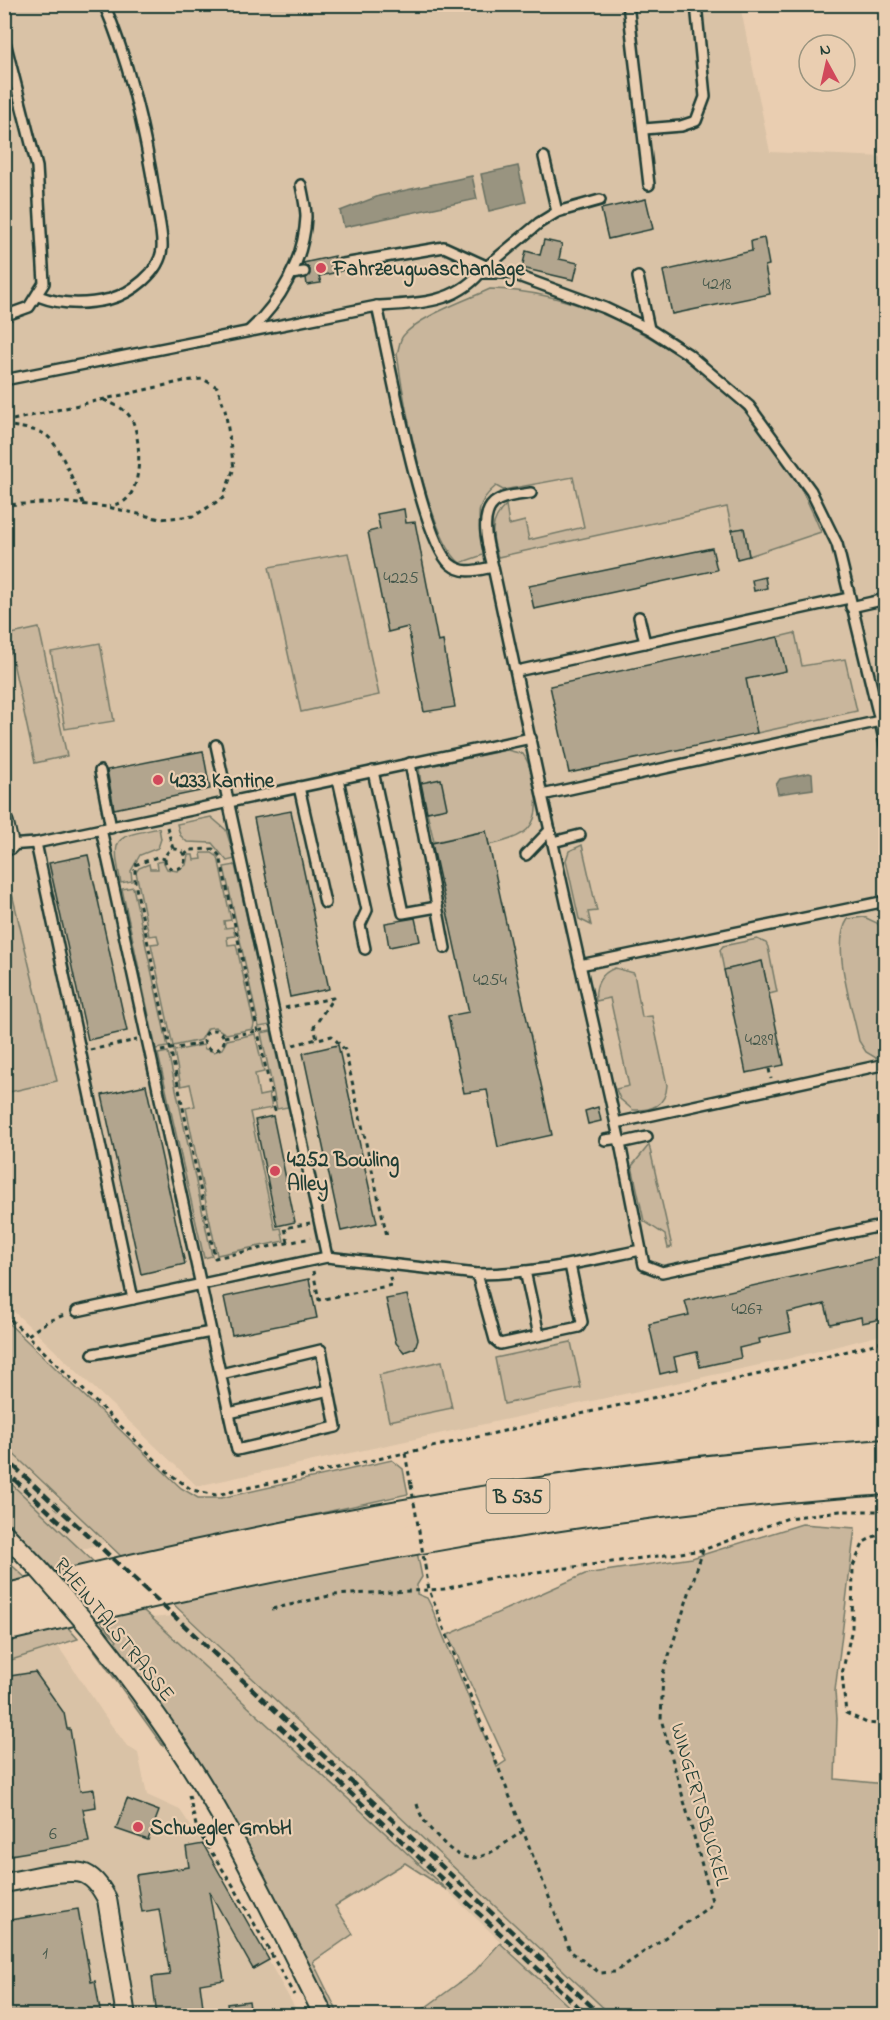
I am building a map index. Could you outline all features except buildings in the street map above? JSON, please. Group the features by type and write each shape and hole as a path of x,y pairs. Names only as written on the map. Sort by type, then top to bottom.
{"highway":[{"name":"B 535","path":"4,1600 154,1565 306,1534 517,1496 696,1472 885,1455"},
{"name":"B 535","path":"4,1626 172,1586 375,1546 553,1515 744,1490 885,1479"}],"street":[{"path":"4,823 7,846"},
{"name":"RHEINTALSTRASSE","path":"4,1533 97,1636 185,1758 230,1831 324,2016"},
{"path":"4,1883 69,1872 86,1874 100,1885 107,1899 126,2016"}],"lane":[{"path":"38,296 53,302 76,303 125,295 145,279 162,249 144,137 118,36 105,4"},
{"path":"628,4 649,185"},
{"path":"644,129 681,126 696,121 702,110 705,98 696,4"},
{"path":"4,38 37,167 44,262 44,284 38,296 29,307 4,316"},
{"path":"544,157 557,212"},
{"path":"248,331 264,317 279,298 291,274 306,217 301,185"},
{"path":"4,380 377,306 427,302 453,296 465,289 483,270 539,223 557,212 600,200"},
{"path":"337,265 444,247 483,270 520,276 605,308 649,329 688,354 749,406 779,443 811,491 837,544 885,749"},
{"path":"291,274 304,272"},
{"path":"638,277 649,329"},
{"path":"377,306 425,518 448,563 462,572 493,567"},
{"path":"749,406 759,400"},
{"path":"531,493 504,498 494,503 486,518 488,546 620,1140 644,1264 662,1272 885,1225"},
{"path":"517,670 850,602 885,599"},
{"path":"639,617 645,643"},
{"path":"542,795 880,721"},
{"path":"7,846 36,843 531,738"},
{"path":"216,745 327,1257"},
{"path":"410,763 445,948"},
{"path":"100,771 106,828 147,1038 237,1450 336,1428 321,1350 221,1374"},
{"path":"373,771 403,913 437,907"},
{"path":"338,779 367,910 360,925 365,949"},
{"path":"299,787 325,903"},
{"path":"526,855 550,830"},
{"path":"553,842 580,835"},
{"path":"36,843 133,1299"},
{"path":"580,964 674,945 802,924 885,901"},
{"path":"674,945 676,956"},
{"path":"616,1123 831,1072 885,1064"},
{"path":"606,1140 647,1137"},
{"path":"77,1311 327,1257 477,1274 570,1265 641,1250"},
{"path":"477,1274 495,1340 500,1344 579,1327 582,1322 570,1265"},
{"path":"525,1271 539,1335"},
{"path":"93,1354 211,1332"},
{"path":"229,1413 329,1390"}],"path":[{"path":"4,423 103,399 203,379 217,387 225,410 234,468 223,498 194,516 160,519 108,507 60,502 4,505"},
{"path":"103,399 123,408 133,422 139,453 136,485 124,501 108,507"},
{"path":"4,423 45,435 62,455 69,477 84,505"},
{"path":"165,816 173,849"},
{"path":"184,855 203,848 213,849 220,856 275,1111"},
{"path":"173,849 181,851 185,862 175,869 171,868 165,860 157,857 141,861 135,865 134,870 215,1258 322,1235"},
{"path":"165,860 165,855 173,849"},
{"path":"275,1011 333,998 314,1027 317,1039"},
{"path":"223,1038 278,1026"},
{"path":"211,1030 220,1033 223,1038 220,1048 215,1050 206,1047 204,1043 204,1037 211,1030"},
{"path":"283,1047 332,1036 345,1050 387,1236"},
{"path":"80,1052 147,1038"},
{"path":"151,1053 204,1043"},
{"path":"769,1069 771,1079"},
{"path":"288,1242 285,1228 320,1221"},
{"path":"311,1260 319,1300 393,1287 386,1262"},
{"path":"27,1335 48,1320 77,1311"},
{"path":"4,1313 170,1474 192,1490 216,1495 760,1374 885,1341"},
{"name":"WINGERTSBUCKEL","path":"405,1453 429,1590 439,1618 570,1952 600,1973 615,1972 709,1907 712,1901 661,1719 663,1674 703,1550"},
{"path":"272,1609 333,1595 444,1589 491,1578 703,1550 788,1518 840,1510 885,1511"},
{"path":"885,1536 875,1536 864,1542 853,1566 852,1628 844,1657 842,1693 846,1713 867,1724 885,1725"},
{"path":"185,1788 197,1830 234,1887 297,2001"},
{"path":"417,1803 421,1818 446,1847 463,1858 480,1858 522,1832"}],"shaded area":[{"path":"4,5 740,5 770,152 885,157 885,1334 787,1359 197,1486 5,1303"},
{"path":"518,166 526,202 489,211 481,174"},
{"path":"472,176 477,199 344,227 340,211 379,196"},
{"path":"490,289 526,292 563,300 599,313 667,348 698,370 753,420 774,446 808,502 821,532 749,556 744,528 732,530 727,507 498,557 493,529 500,511 506,505 509,525 525,521 529,540 584,527 573,477 503,490 496,486 487,494 480,510 483,555 460,563 448,548 428,497 411,433 397,354 403,336 420,322"},
{"path":"348,553 379,695 301,712 269,567"},
{"path":"39,628 67,756 35,763 7,635"},
{"path":"795,633 802,666 845,659 857,711 757,733 750,699 574,716 785,671 778,637"},
{"path":"100,643 114,721 65,729 51,652"},
{"path":"507,750 523,754 531,771 536,814 527,830 512,839 489,845 486,831 434,842 427,812 446,808 421,783 419,768"},
{"path":"812,774 813,789 778,794 776,785 780,779"},
{"path":"211,817 226,830 235,859 227,861 212,843 187,842 180,835 177,824"},
{"path":"159,828 161,839 158,848 140,855 131,871 132,881 121,883 116,856 119,841 133,834"},
{"path":"582,845 597,911 588,912 591,925 579,919 566,860 569,851"},
{"path":"201,853 212,853 218,857 231,920 224,921 225,928 233,927 235,936 227,937 228,945 236,944 254,1024 253,1029 226,1034 215,1027 208,1028 201,1040 173,1046 151,944 159,943 157,935 149,936 136,872 139,868 149,864 150,869 158,869 157,862 163,861 167,869 177,871 186,865 188,855 193,855 194,860 202,859"},
{"path":"235,865 271,1025 259,1027 224,867"},
{"path":"8,877 57,1081 5,1093 4,878"},
{"path":"133,887 168,1047 156,1049 122,889"},
{"path":"864,917 877,923 885,933 885,1055 876,1058 866,1052 859,1041 842,961 843,930 848,919"},
{"path":"757,939 766,943 768,947 777,992 769,994 762,962 724,970 720,950 723,946"},
{"path":"615,968 634,973 642,1017 652,1016 667,1085 664,1098 651,1108 633,1110 620,1099 616,1089 629,1086 610,998 596,1001 596,990 602,976"},
{"path":"271,1031 288,1107 277,1109 261,1033"},
{"path":"255,1034 264,1072 255,1074 259,1096 269,1094 272,1108 250,1112 275,1229 281,1228 284,1241 217,1255 186,1108 195,1106 190,1084 181,1086 174,1051 203,1045 205,1049 214,1052 222,1049 227,1040"},
{"path":"168,1052 212,1256 204,1258 158,1054"},
{"path":"649,1145 672,1247 668,1248 665,1235 644,1221 632,1166"},
{"path":"5,1320 181,1488 198,1498 221,1498 392,1460 403,1469 408,1494 122,1557 5,1446"},
{"path":"571,1342 581,1388 504,1404 495,1358"},
{"path":"442,1361 452,1408 389,1421 379,1375"},
{"path":"4,1446 105,1542 81,1550 5,1477"},
{"path":"4,1477 96,1564 57,1573 5,1521"},
{"path":"802,1524 855,1528 835,1691 837,1719 835,1779 885,1784 885,2015 611,2015 169,1600 142,1609 447,1890 405,1863 335,1906 353,1934 313,1962 339,2015 335,2015 302,1953 114,1644 117,1641 94,1613 416,1547 422,1577 417,1585 417,1594 427,1598 431,1606 497,1767 506,1761 448,1635 585,1574 692,1558"},
{"path":"4,1558 31,1583 5,1590"},
{"path":"183,1615 611,2015 578,2015 402,1848 152,1618"},
{"path":"64,1623 78,1639 5,1662 5,1639"},
{"path":"81,1628 164,1739 163,1746 79,1629"},
{"path":"58,1646 109,1722 127,1746 138,1753 147,1795 180,1810 203,1844 299,2015 5,2015 4,1662"},
{"path":"500,1943 578,2015 415,2015 474,1972"}],"railway":[{"path":"4,1457 602,2016"},
{"path":"4,1470 69,1530"},
{"path":"279,1726 588,2016"}],"place":[{"name":"Fahrzeugwaschanlage","path":"321,268"},
{"name":"4233 Kantine","path":"158,780"},
{"name":"4252 Bowling Alley","path":"275,1171"},
{"name":"Schwegler GmbH","path":"138,1827"}]}
